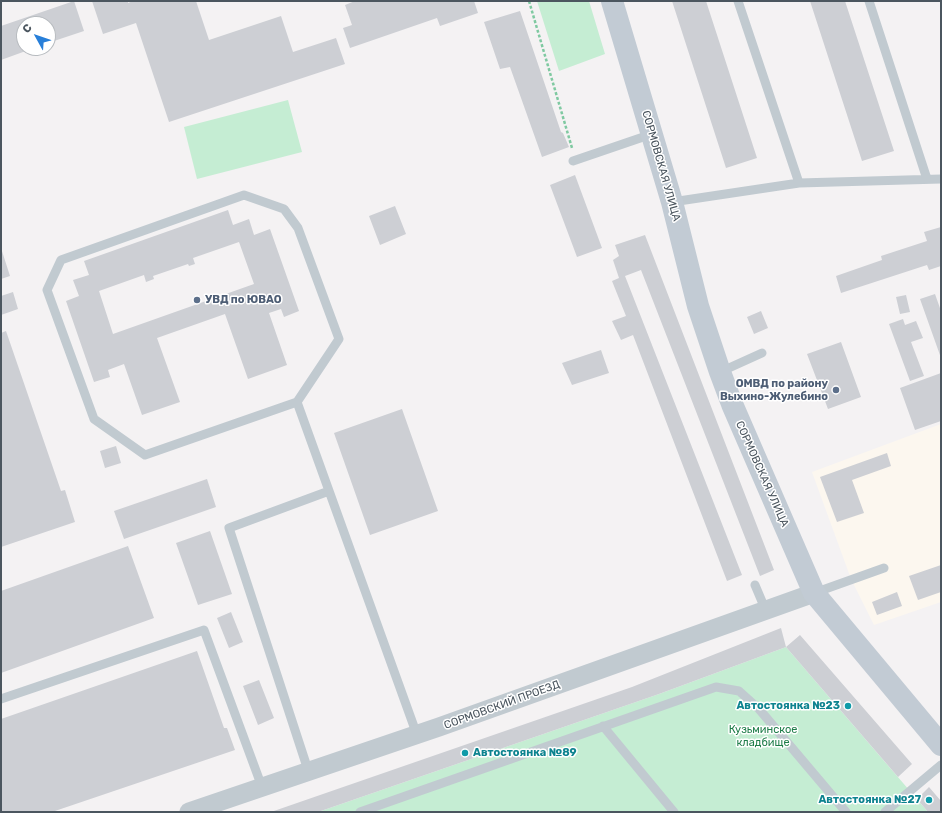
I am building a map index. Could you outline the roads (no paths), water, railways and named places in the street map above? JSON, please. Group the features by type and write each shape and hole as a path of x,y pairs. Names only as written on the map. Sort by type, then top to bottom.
{"street":[{"name":"СОРМОВСКАЯ УЛИЦА","path":"612,1 672,202 698,306 720,372 732,404 814,594 941,745"},
{"name":"СОРМОВСКИЙ ПРОЕЗД","path":"189,812 308,770 417,735 814,594"}],"lane":[{"path":"738,1 799,183"},
{"path":"869,1 927,179"},
{"path":"574,161 652,134"},
{"path":"672,202 799,183 941,179"},
{"path":"244,194 284,209 298,228 340,339 297,402 145,455 94,419 47,290 61,260 244,194"},
{"path":"720,372 762,353"},
{"path":"297,402 417,735"},
{"path":"308,770 229,528 329,492"},
{"path":"814,594 884,568"},
{"path":"755,585 766,611"},
{"path":"1,699 204,630 262,787"},
{"path":"360,812 716,687 739,691 759,709 846,812"},
{"path":"602,726 674,812"},
{"path":"885,812 941,765"}],"place":[{"name":"УВД по ЮВАО","path":"197,300"},
{"name":"ОМВД по району Выхино-Жулебино","path":"836,390"},
{"name":"Автостоянка №23","path":"848,706"},
{"name":"Автостоянка №89","path":"465,753"},
{"name":"Автостоянка №27","path":"929,800"}],"park label":[{"name":"Кузьминское кладбище","path":"763,736"}]}
